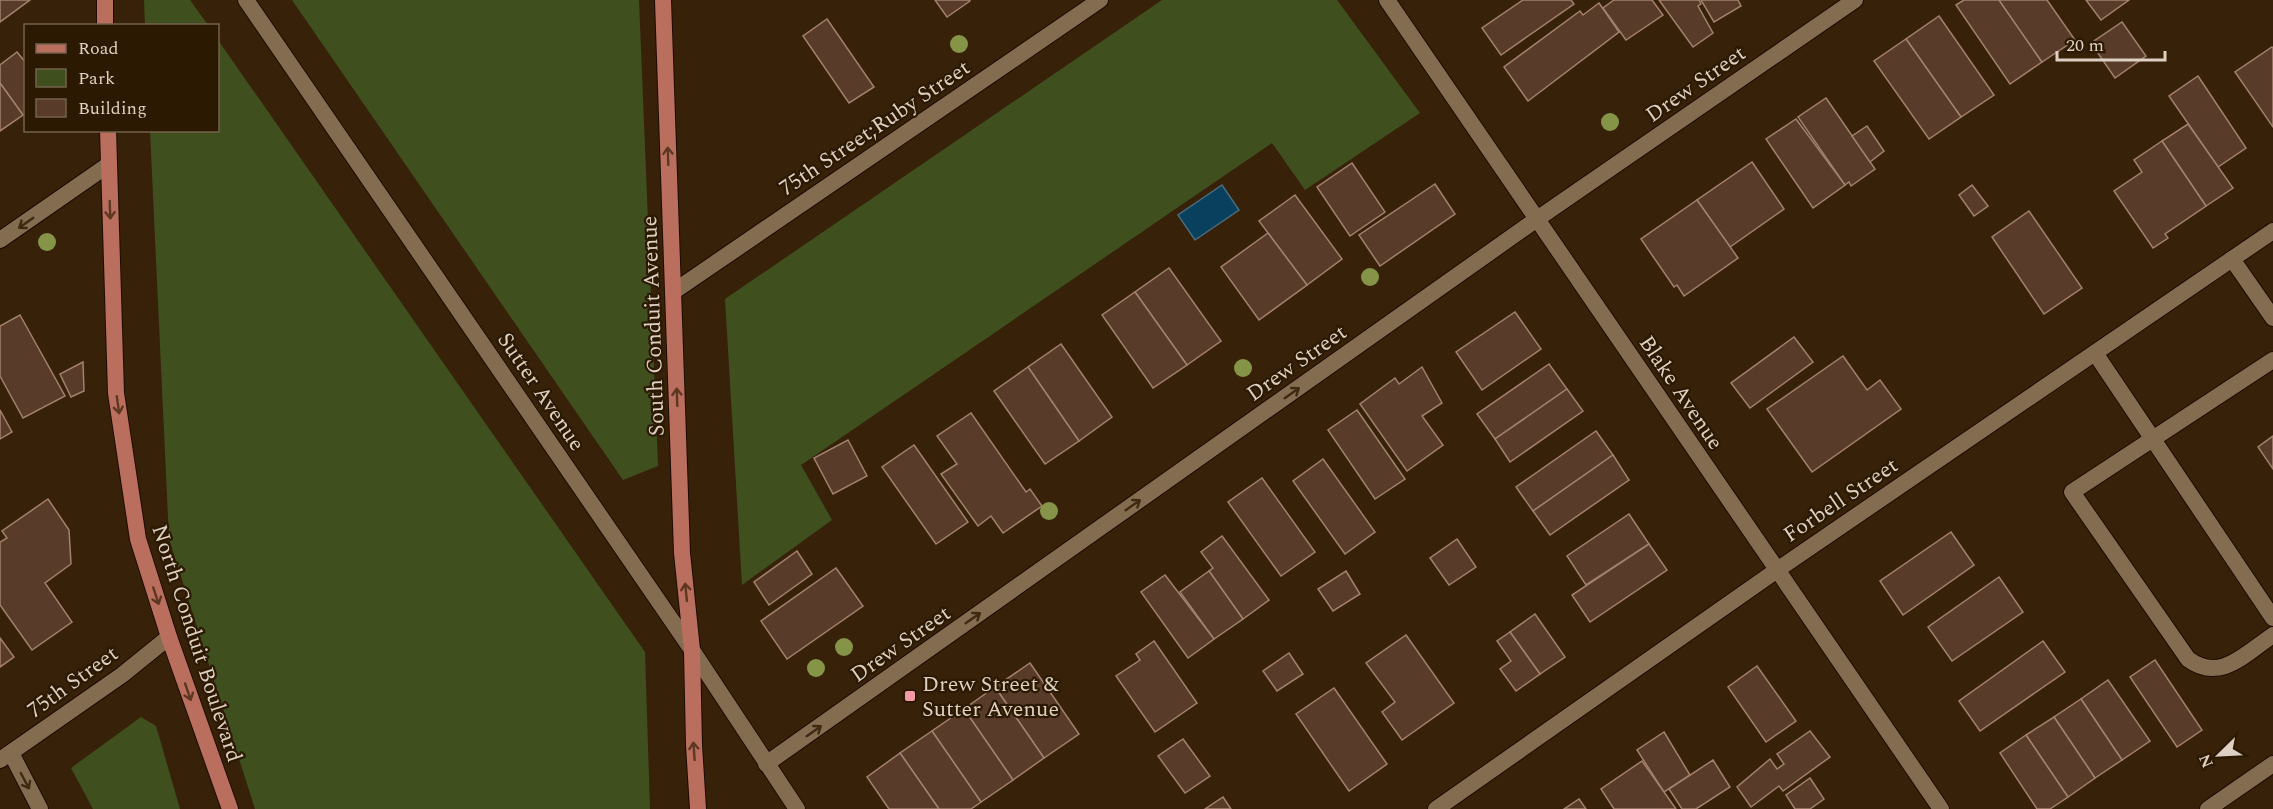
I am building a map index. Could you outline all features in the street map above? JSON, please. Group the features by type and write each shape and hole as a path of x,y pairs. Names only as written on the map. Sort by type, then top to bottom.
{"main road":[{"path":"105,0 105,24"},
{"name":"South Conduit Avenue","path":"663,0 682,553 692,650 698,809"},
{"name":"North Conduit Boulevard","path":"108,132 116,393 138,539 169,637 230,809"}],"street":[{"name":"Sutter Avenue","path":"246,0 692,650 797,809"},
{"name":"75th Street;Ruby Street","path":"673,292 1100,0"},
{"name":"Blake Avenue","path":"1387,0 1941,809"},
{"name":"Drew Street","path":"766,764 1537,219 1855,0"},
{"path":"0,240 108,165"},
{"name":"Forbell Street","path":"1436,809 1777,570 2273,231"},
{"path":"2232,259 2273,318"},
{"path":"2095,353 2273,618"},
{"path":"2273,360 2072,492 2188,659 2201,669 2213,670 2230,665 2273,635"},
{"name":"75th Street","path":"5,757 122,675 169,637"},
{"path":"5,757 40,809"},
{"path":"2208,809 2273,764"}],"green space":[{"path":"144,0 190,0 207,24 145,24"},
{"path":"292,0 639,0 658,466 623,480"},
{"path":"1162,0 1337,0 1420,113 1305,190 1272,143 801,465 832,520 742,585 725,299"},
{"path":"219,41 645,652 650,809 255,809 169,539 150,132 219,132"},
{"path":"141,717 156,726 180,809 93,809 71,768"}],"water":[{"path":"1222,185 1239,210 1195,240 1178,215"}],"building":[{"path":"0,0 30,0 0,22"},
{"path":"935,0 969,0 970,1 947,17"},
{"path":"1523,0 1571,0 1574,4 1501,55 1482,28"},
{"path":"1614,0 1652,0 1663,15 1626,40 1603,8"},
{"path":"1659,0 1699,0 1701,4 1698,6 1713,33 1693,47"},
{"path":"1701,0 1738,0 1741,6 1714,22"},
{"path":"1964,0 1999,0 2042,62 2010,84 1956,5"},
{"path":"1999,0 2047,0 2075,40 2042,62"},
{"path":"2086,0 2129,0 2101,20"},
{"path":"1599,3 1619,32 1528,101 1504,67 1580,11 1583,15"},
{"path":"1939,16 1994,95 1961,117 1906,39"},
{"path":"827,19 874,87 849,103 803,36"},
{"path":"2122,22 2146,56 2115,78 2091,43"},
{"path":"1906,39 1961,117 1929,139 1874,61"},
{"path":"2273,48 2273,127 2235,72"},
{"path":"17,52 24,61 23,115 0,83 0,65"},
{"path":"2198,76 2246,148 2218,167 2169,96"},
{"path":"0,83 23,115 0,131"},
{"path":"1826,98 1875,169 1851,186 1849,182 1845,185 1798,117"},
{"path":"1796,119 1845,185 1813,208 1766,139"},
{"path":"2188,124 2233,188 2206,206 2162,141"},
{"path":"1867,126 1884,151 1870,162 1852,136"},
{"path":"2162,141 2206,206 2165,234 2168,238 2153,248 2114,191 2142,172 2134,160"},
{"path":"1752,162 1784,209 1730,247 1697,200"},
{"path":"1352,163 1385,212 1350,236 1317,187"},
{"path":"1435,184 1455,214 1380,266 1359,235"},
{"path":"1972,185 1988,206 1974,216 1959,195"},
{"path":"1295,195 1342,259 1307,285 1259,221"},
{"path":"1697,200 1738,258 1684,296 1677,285 1674,287 1641,239"},
{"path":"2029,211 2082,288 2044,314 1992,237"},
{"path":"1268,233 1307,285 1259,320 1221,267"},
{"path":"1169,268 1221,341 1187,365 1135,292"},
{"path":"1135,292 1187,365 1153,388 1102,315"},
{"path":"1515,312 1541,349 1482,390 1456,352"},
{"path":"20,315 65,396 23,418 0,376 0,326"},
{"path":"1794,337 1813,362 1750,408 1731,383"},
{"path":"1061,344 1112,417 1079,441 1028,367"},
{"path":"1843,356 1867,390 1880,380 1901,409 1812,472 1767,409"},
{"path":"83,362 84,391 71,397 60,374"},
{"path":"1549,364 1567,389 1495,439 1477,414"},
{"path":"1028,367 1079,441 1045,464 994,391"},
{"path":"1422,367 1442,403 1422,416 1443,445 1407,471 1360,404 1395,378 1399,384"},
{"path":"1567,389 1583,411 1510,462 1495,439"},
{"path":"0,410 12,432 0,439"},
{"path":"1357,410 1405,479 1375,499 1328,430"},
{"path":"971,413 1026,492 1030,489 1042,506 1003,533 991,516 978,526 941,474 957,464 937,436"},
{"path":"1596,431 1613,455 1533,511 1516,487"},
{"path":"2273,436 2273,469 2258,447"},
{"path":"848,440 867,476 833,494 814,458"},
{"path":"914,445 968,522 936,544 882,467"},
{"path":"1613,455 1629,480 1550,535 1533,511"},
{"path":"1323,459 1375,532 1345,554 1293,481"},
{"path":"1262,478 1315,552 1281,576 1228,502"},
{"path":"48,499 69,530 71,564 45,583 72,622 32,650 0,605 0,542 7,538 2,531"},
{"path":"1629,514 1649,544 1586,585 1567,556"},
{"path":"1951,532 1974,565 1903,615 1880,581"},
{"path":"1222,536 1269,600 1243,619 1209,571 1213,568 1201,552"},
{"path":"1457,539 1476,567 1449,585 1430,558"},
{"path":"1649,544 1667,570 1590,622 1572,595"},
{"path":"797,551 812,574 769,605 754,582"},
{"path":"836,568 863,606 787,659 761,621"},
{"path":"1209,571 1243,619 1214,639 1180,592"},
{"path":"1346,571 1360,594 1333,611 1318,589"},
{"path":"1165,575 1214,639 1188,658 1141,592"},
{"path":"1999,577 2023,612 1952,661 1928,627"},
{"path":"1535,614 1565,657 1540,674 1510,632"},
{"path":"1510,632 1540,674 1516,691 1500,669 1511,661 1497,641"},
{"path":"1406,635 1454,703 1402,740 1382,712 1395,702 1366,663"},
{"path":"0,638 14,657 0,667"},
{"path":"1154,641 1197,703 1155,732 1116,676 1140,660 1136,654"},
{"path":"2043,641 2065,672 1980,731 1959,701"},
{"path":"1289,653 1303,674 1277,691 1263,671"},
{"path":"2155,660 2202,730 2177,747 2130,677"},
{"path":"1030,663 1079,734 1044,758 995,687"},
{"path":"1757,666 1796,721 1766,742 1728,687"},
{"path":"2108,680 2150,741 2122,760 2081,699"},
{"path":"995,687 1044,758 1013,780 964,709"},
{"path":"1334,688 1387,764 1349,791 1296,714"},
{"path":"2081,699 2122,760 2095,778 2054,717"},
{"path":"964,709 1013,780 981,802 932,731"},
{"path":"2054,717 2095,778 2068,797 2026,735"},
{"path":"932,731 981,802 971,809 939,809 900,753"},
{"path":"1810,731 1830,757 1783,791 1779,786 1751,807 1737,787 1770,759 1777,769 1784,764 1777,754"},
{"path":"1664,732 1690,775 1664,792 1637,750"},
{"path":"2026,735 2068,797 2050,809 2037,809 2000,753"},
{"path":"1183,739 1210,776 1185,793 1158,756"},
{"path":"900,753 939,809 889,809 867,777"},
{"path":"1713,760 1730,787 1696,809 1682,809 1669,789"},
{"path":"1642,761 1676,809 1614,809 1601,789"},
{"path":"1810,778 1824,799 1810,809 1795,809 1786,795"},
{"path":"1223,797 1231,809 1205,809"},
{"path":"1579,799 1586,809 1564,809"}],"place":[{"name":"Drew Street & Sutter Avenue","path":"910,696"}]}
